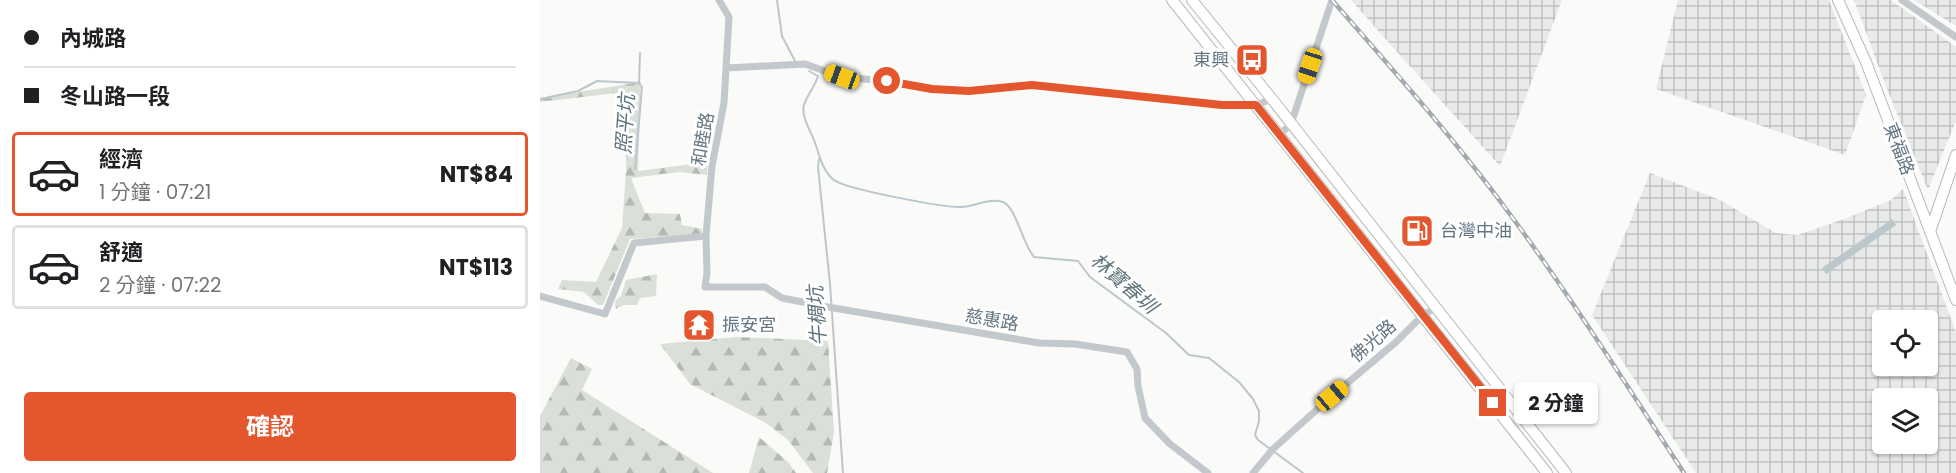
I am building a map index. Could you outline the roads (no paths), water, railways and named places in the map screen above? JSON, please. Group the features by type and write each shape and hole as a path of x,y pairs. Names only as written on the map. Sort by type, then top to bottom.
{"main road":[{"path":"1172,0 1547,473"},
{"path":"1192,0 1566,473"},
{"name":"東福路","path":"1838,0 1866,63 1956,300"},
{"path":"1930,232 1956,154"}],"street":[{"name":"和睦路","path":"705,287 706,236 712,166 724,103 729,17 719,0"},
{"path":"1279,135 1291,124 1332,0"},
{"path":"1902,0 1956,37"},
{"path":"726,68 805,64 842,77 887,81 932,89 969,91 1032,85 1222,105 1256,105 1272,99"},
{"path":"540,296 605,314 634,243 706,236"},
{"name":"慈惠路","path":"705,287 765,287 782,298 831,307 1039,343 1076,344 1126,352 1137,369 1145,418 1170,444 1208,473"},
{"name":"佛光路","path":"1253,473 1273,450 1332,396 1396,342 1423,315 1436,308"}],"waterway":[{"name":"林寶春圳","path":"777,0 782,36 795,61"},
{"name":"照平坑","path":"635,169 642,87 639,83 640,53"},
{"name":"林寶春圳","path":"809,71 818,76 805,101 803,109 806,123 824,167 834,180 842,184 914,201 964,207 992,201 1008,205 1034,257 1078,261 1090,277 1166,333 1189,355 1209,358 1239,382 1253,399 1259,411 1255,435 1258,440 1303,473"},
{"path":"540,99 578,91 597,81 639,83"},
{"name":"牛椆坑","path":"819,159 843,473"}],"railway":[{"path":"1332,0 1445,131 1509,213 1577,309 1684,473"}],"place":[{"name":"東興","path":"1252,60"},
{"name":"台灣中油","path":"1417,231"},
{"name":"振安宮","path":"699,325"}]}
